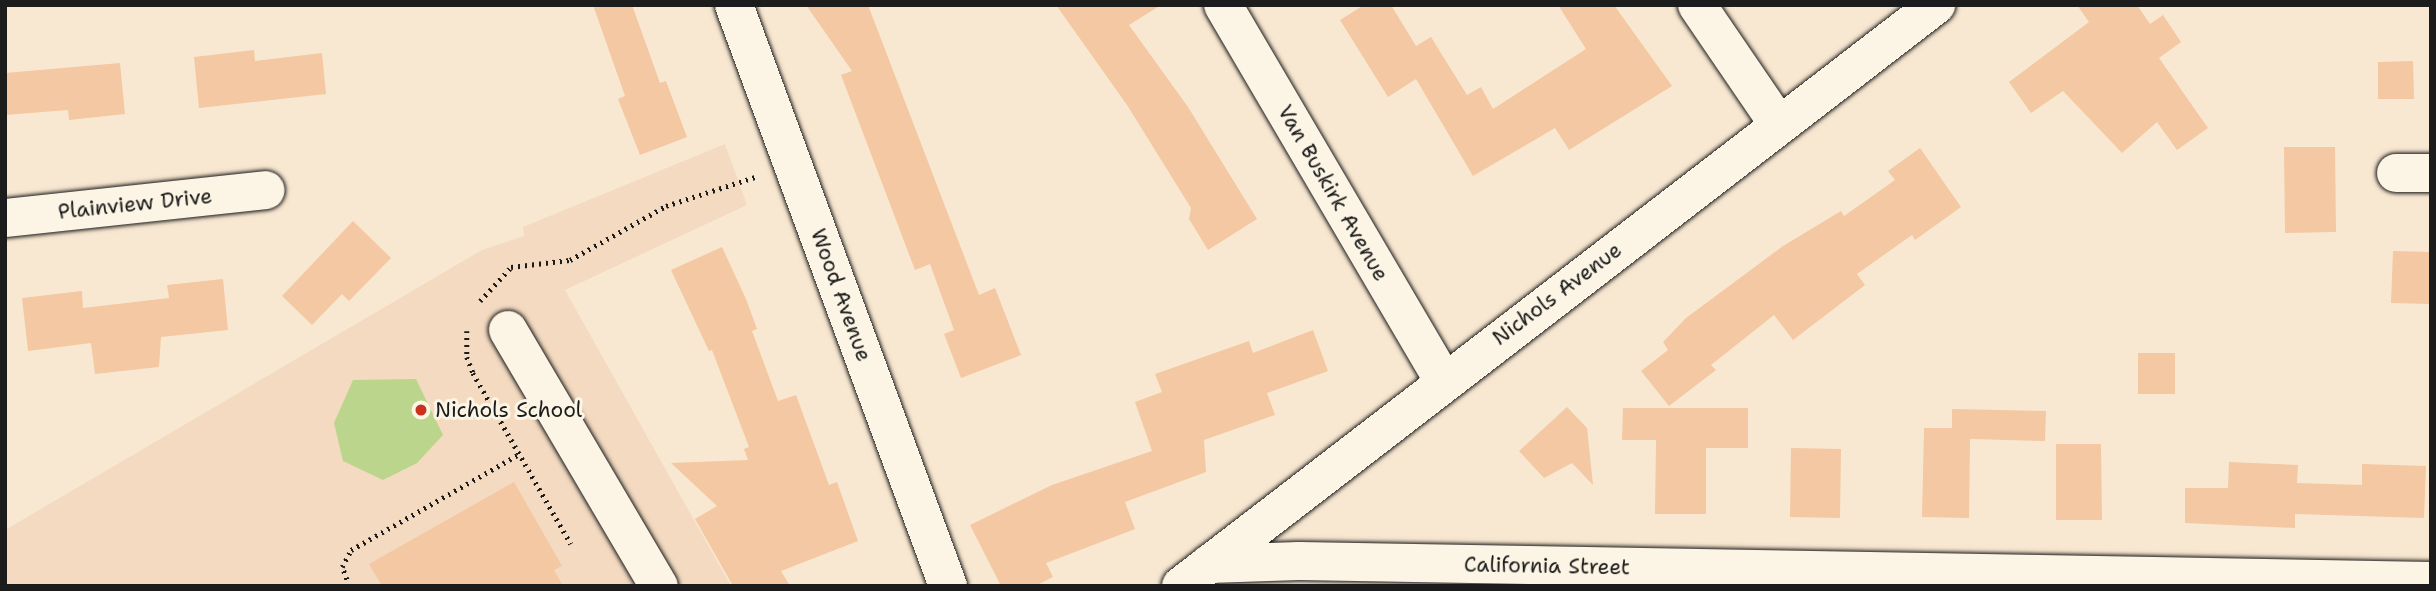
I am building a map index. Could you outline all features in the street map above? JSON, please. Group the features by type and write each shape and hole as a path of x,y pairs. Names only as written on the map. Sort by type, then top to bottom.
{"street":[{"name":"Wood Avenue","path":"734,5 948,586"},
{"name":"Van Buskirk Avenue","path":"1223,5 1444,380"},
{"path":"1697,5 1779,125"},
{"name":"Nichols Avenue","path":"1195,575 1444,380 1936,5"},
{"name":"Plainview Drive","path":"5,218 265,190"},
{"path":"508,330 659,586"},
{"name":"California Street","path":"1195,575 1313,562 2431,581"}],"path":[{"path":"477,307 494,281 512,267 570,260 666,206 766,173"},
{"path":"470,321 467,357 571,544"},
{"path":"349,586 342,567 351,550 519,454"}],"shaded area":[{"name":"Nichols School","path":"725,144 747,205 565,290 731,586 5,586 5,530 482,250 524,236 523,227"}],"green space":[{"path":"416,379 443,435 417,463 383,480 343,461 334,423 353,380"}],"building":[{"path":"593,5 632,5 660,83 666,81 687,137 640,155 618,99 625,96"},
{"path":"806,5 868,5 979,295 995,288 1021,355 961,378 944,334 954,330 930,264 915,270 841,75 852,71"},
{"path":"1056,5 1161,5 1129,25 1188,107 1257,219 1208,250 1189,219 1191,208 1127,105"},
{"path":"1364,5 1391,5 1416,46 1431,37 1467,95 1481,87 1493,109 1586,49 1558,5 1614,5 1672,86 1569,150 1555,128 1473,176 1416,79 1388,97 1340,20"},
{"path":"2077,5 2137,5 2150,24 2163,15 2181,42 2159,58 2208,128 2177,150 2157,122 2122,153 2063,91 2031,113 2009,82 2089,22"},
{"path":"254,50 255,61 322,53 326,94 199,108 194,57"},
{"path":"2413,61 2414,99 2378,99 2378,62"},
{"path":"120,63 125,114 69,120 68,110 5,115 5,73"},
{"path":"2284,147 2335,147 2336,232 2285,233"},
{"path":"1920,148 1961,207 1915,240 1912,235 1857,274 1865,285 1793,340 1774,315 1711,365 1716,370 1669,406 1641,371 1668,350 1663,342 1686,318 1783,246 1841,211 1844,216 1895,180 1888,171"},
{"path":"353,221 391,258 349,301 342,294 312,325 282,296"},
{"path":"722,247 757,329 752,331 778,401 796,395 829,485 837,482 858,541 781,571 790,586 733,586 695,519 717,506 671,463 748,460 744,449 749,447 712,350 709,351 671,270"},
{"path":"2393,251 2431,252 2431,304 2391,303"},
{"path":"223,279 228,330 161,337 159,367 95,374 91,343 28,351 22,298 82,291 83,308 169,298 167,285"},
{"path":"1313,330 1328,371 1267,393 1275,415 1204,440 1206,472 1125,502 1135,529 1046,563 1053,577 1035,586 1001,586 970,525 1052,485 1152,451 1135,402 1162,392 1155,374 1249,341 1253,353"},
{"path":"2138,353 2175,353 2175,394 2138,394"},
{"path":"1567,407 1587,428 1593,485 1572,463 1544,478 1519,451"},
{"path":"1623,408 1748,408 1748,448 1706,448 1706,514 1655,514 1656,440 1622,440"},
{"path":"1952,409 2046,411 2045,441 1970,439 1969,518 1922,517 1924,428 1952,428"},
{"path":"2056,444 2101,444 2102,520 2056,520"},
{"path":"1791,448 1841,449 1840,518 1790,517"},
{"path":"2229,462 2298,465 2297,483 2362,485 2362,464 2426,466 2424,518 2295,514 2295,528 2185,523 2185,488 2228,488"},
{"path":"514,482 562,566 554,570 563,586 382,586 369,564"}],"place":[{"name":"Nichols School","path":"421,410"}]}
